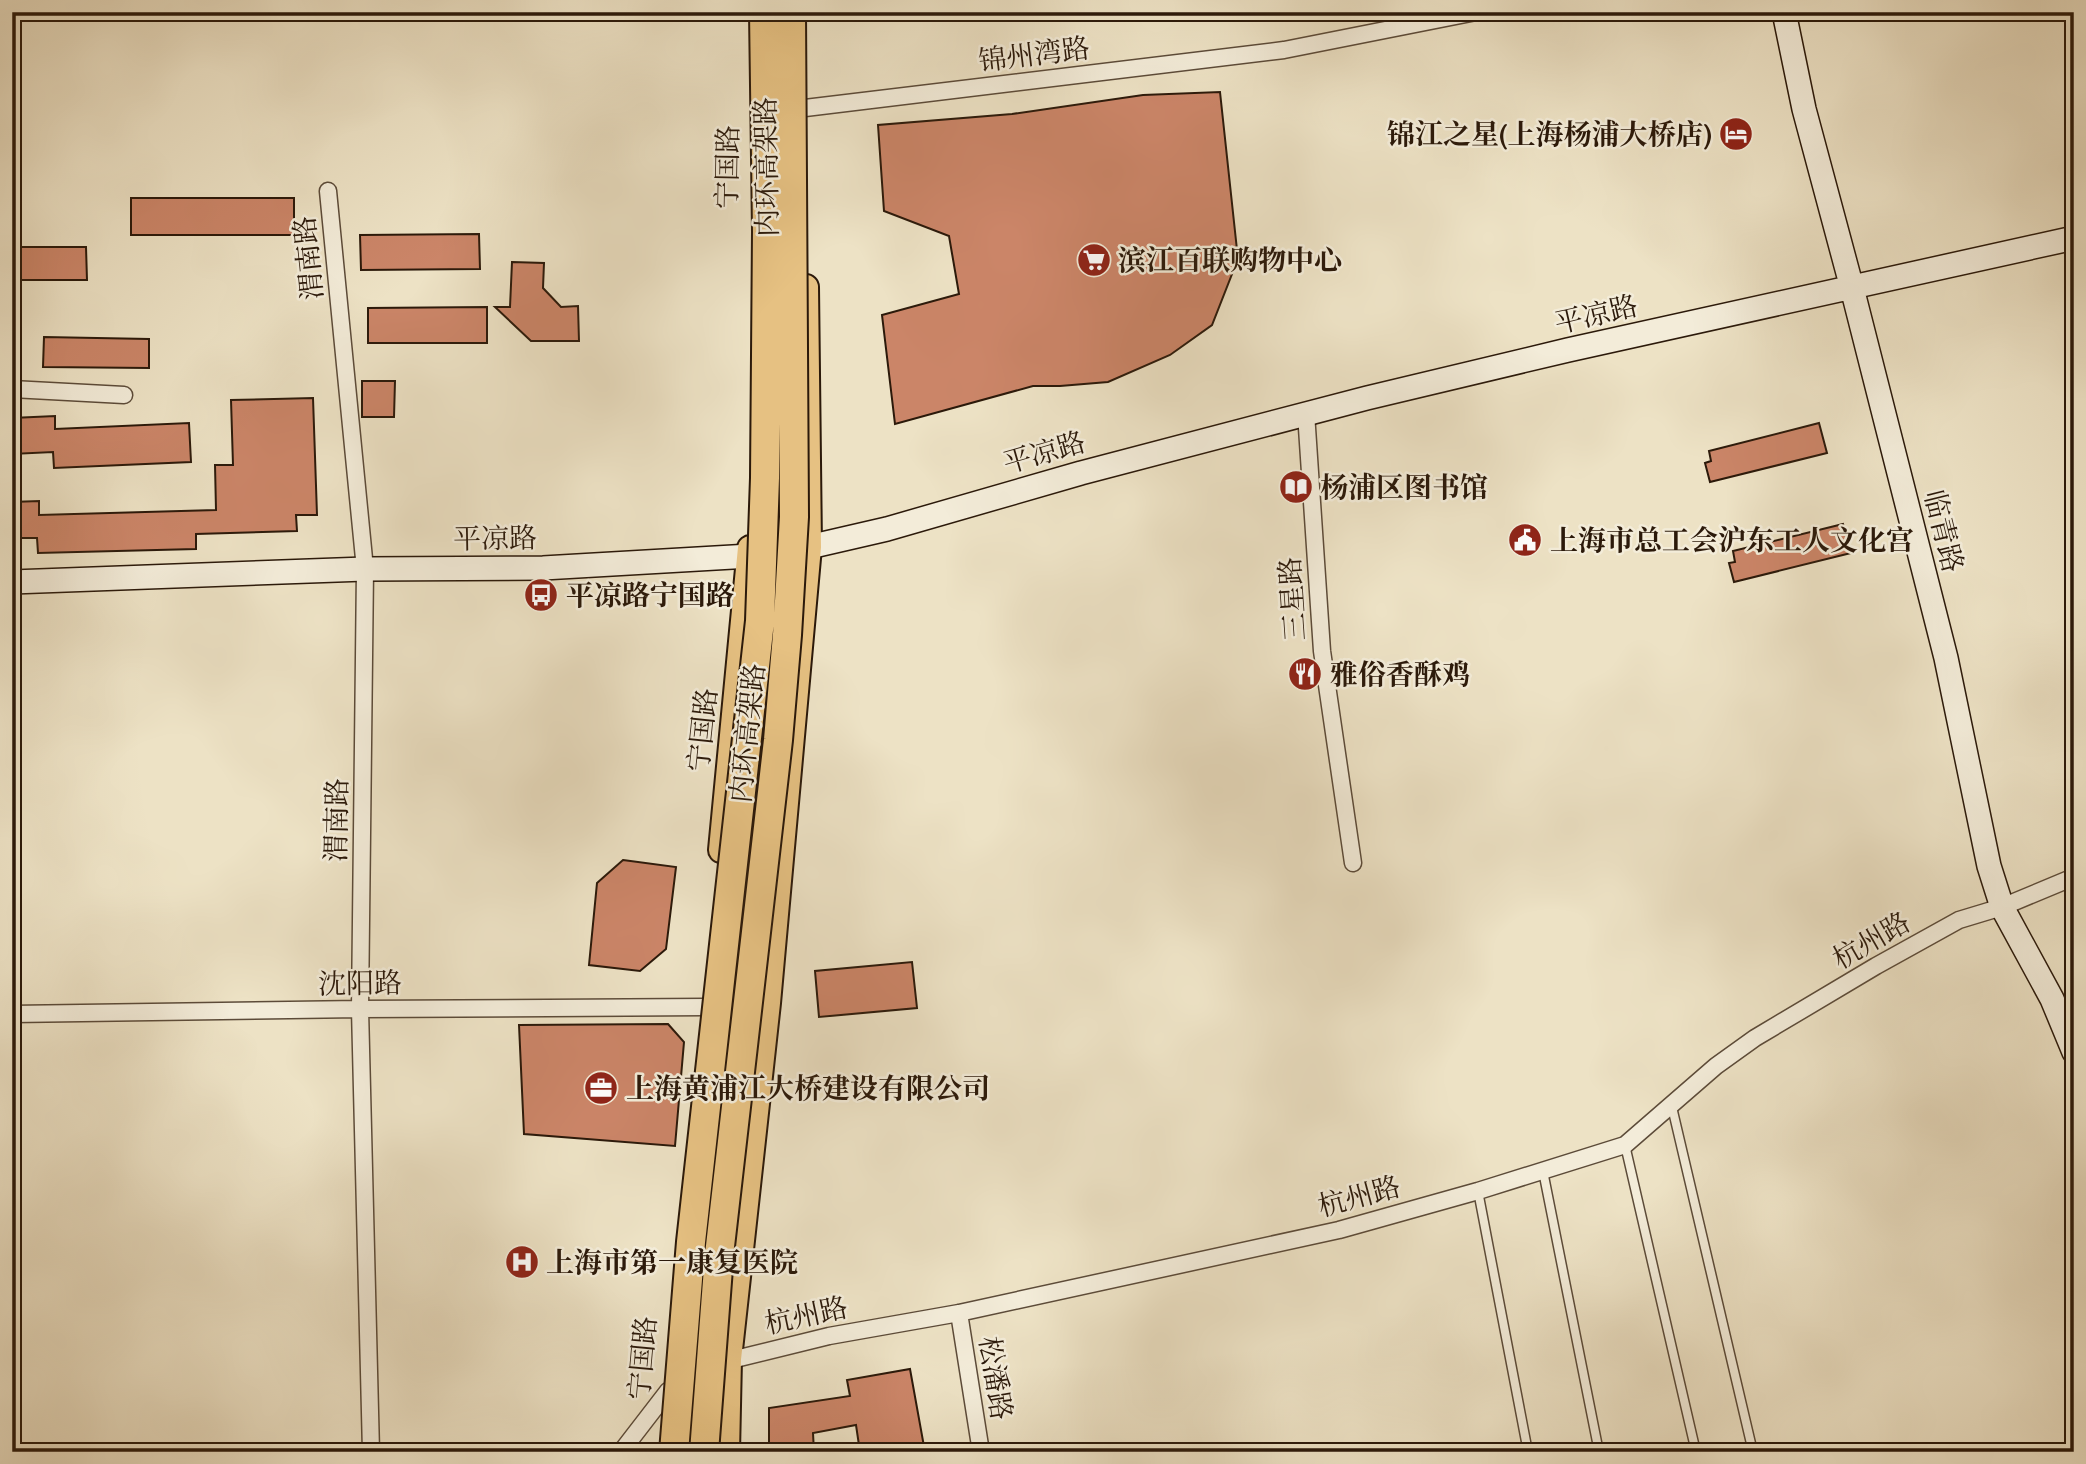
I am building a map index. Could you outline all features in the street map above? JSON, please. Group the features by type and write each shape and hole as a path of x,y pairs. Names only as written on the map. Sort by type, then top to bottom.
{"highway":[{"name":"内环高架路","path":"674,1452 691,1242 760,621 765,478 767,232 764,12"},
{"name":"内环高架路","path":"704,1452 719,1255 778,740 788,622 794,517 791,12"}],"main road":[{"name":"宁国路","path":"667,1452 668,1391 750,556 758,131 756,12"},
{"path":"727,1452 729,1359 769,990 809,547 804,12"},
{"name":"临青路","path":"1784,12 1804,109 1945,658 1978,820 2001,907 2052,999 2074,1052"},
{"name":"平凉路","path":"12,582 365,569 543,568 750,556 809,547 1306,413 1568,350 2074,238"}],"street":[{"name":"锦州湾路","path":"804,108 1284,50 1476,12"},
{"name":"渭南路","path":"328,191 365,569 360,1009 371,1452"},
{"path":"12,389 124,395"},
{"name":"三星路","path":"1306,413 1322,651 1353,863"},
{"name":"杭州路","path":"621,1452 668,1391 729,1359 829,1335 959,1313 1339,1230 1625,1146 1716,1066 1755,1038 1959,920 2001,907 2074,877"},
{"name":"沈阳路","path":"12,1014 707,1007"},
{"name":"松潘路","path":"959,1313 981,1452"}],"lane":[{"path":"1672,1107 1753,1452"},
{"path":"1625,1146 1696,1452"},
{"path":"1543,1171 1600,1452"},
{"path":"1478,1191 1528,1452"}],"building":[{"name":"滨江百联购物中心","path":"1220,92 1237,250 1234,269 1212,325 1170,355 1108,382 1033,386 895,424 882,315 959,294 949,236 884,211 878,125 1012,114 1143,95"},
{"path":"131,198 294,198 294,235 131,235"},
{"path":"479,234 480,269 361,270 360,235"},
{"path":"12,247 86,247 87,280 12,280"},
{"path":"512,262 544,263 543,288 561,307 578,306 579,341 531,341 495,307 510,307"},
{"path":"487,307 487,343 368,343 368,308"},
{"path":"44,337 149,339 149,368 43,367"},
{"path":"362,381 395,381 394,417 362,417"},
{"path":"313,398 317,515 296,515 297,531 196,534 196,549 38,553 37,538 12,538 12,502 39,501 39,515 216,510 215,465 233,465 231,400"},
{"path":"55,416 55,429 189,423 191,462 54,468 53,452 12,454 12,418"},
{"path":"1819,423 1827,453 1710,482 1705,463 1711,461 1709,451"},
{"path":"1843,524 1851,553 1734,582 1729,563 1735,562 1733,551"},
{"path":"623,860 676,867 666,949 640,971 589,965 597,883"},
{"path":"912,962 917,1008 819,1017 815,971"},
{"name":"上海黄浦江大桥建设有限公司","path":"668,1024 684,1042 675,1146 524,1134 519,1025"},
{"path":"910,1369 925,1452 860,1452 856,1425 813,1433 814,1452 769,1452 769,1408 850,1396 847,1380"}],"place":[{"name":"锦江之星(上海杨浦大桥店)","path":"1736,134"},
{"name":"滨江百联购物中心","path":"1094,260"},
{"name":"杨浦区图书馆","path":"1296,487"},
{"name":"上海市总工会沪东工人文化宫","path":"1525,540"},
{"name":"平凉路宁国路","path":"541,595"},
{"name":"雅俗香酥鸡","path":"1305,674"},
{"name":"上海黄浦江大桥建设有限公司","path":"601,1088"},
{"name":"上海市第一康复医院","path":"522,1262"}]}
